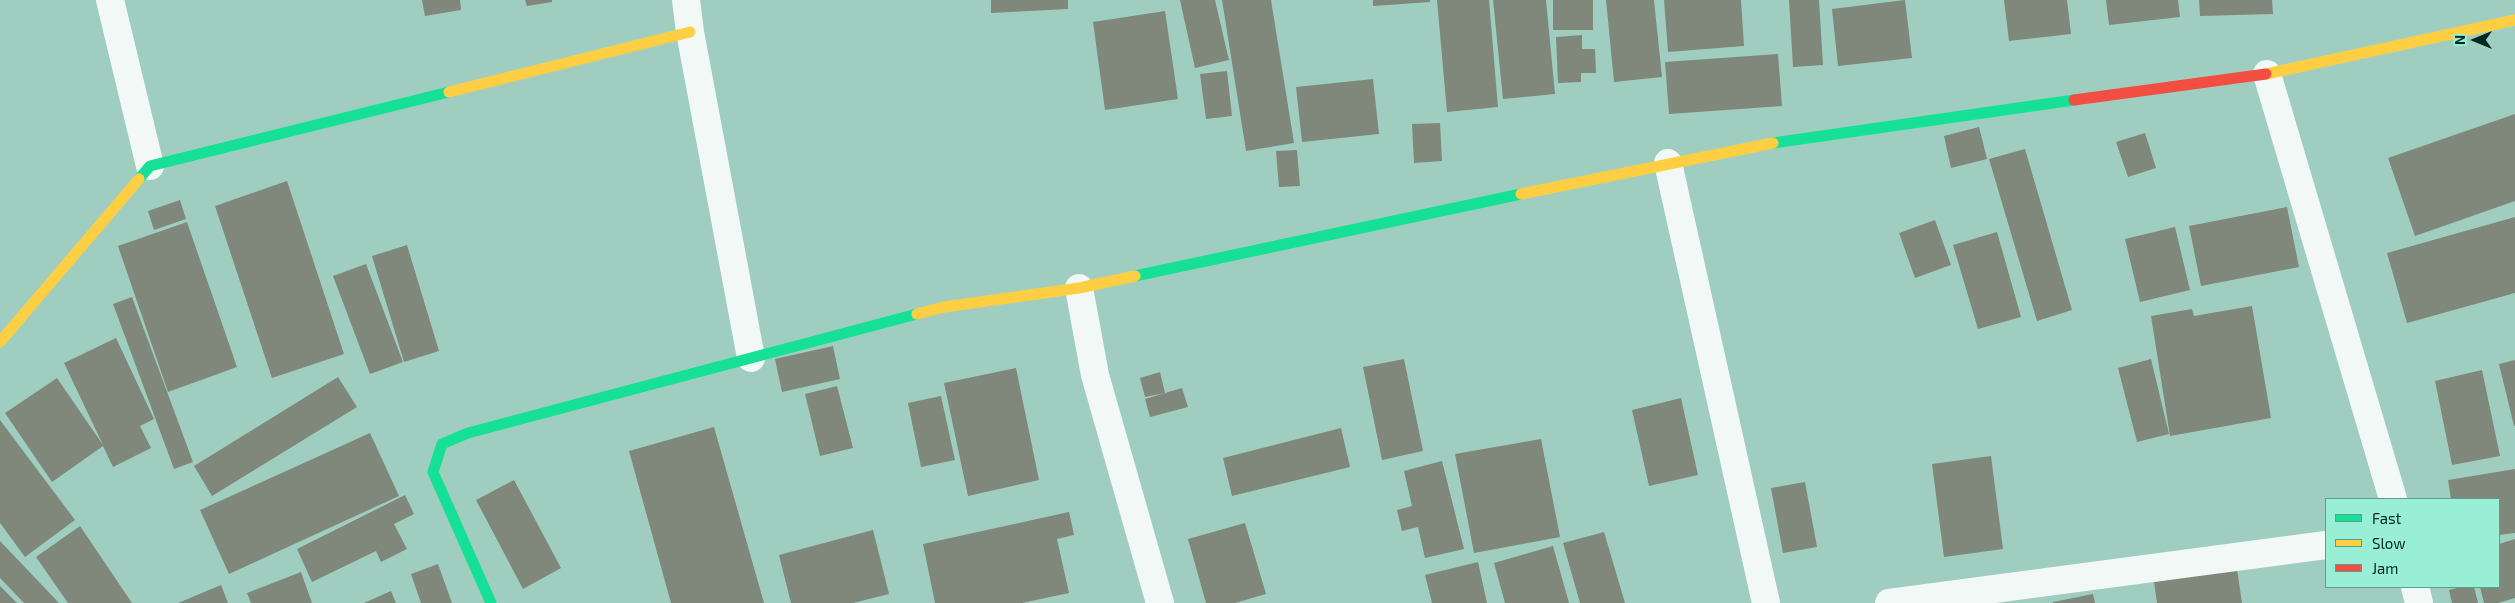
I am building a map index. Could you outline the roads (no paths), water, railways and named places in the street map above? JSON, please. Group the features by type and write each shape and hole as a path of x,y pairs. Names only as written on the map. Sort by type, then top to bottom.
{"street":[{"path":"110,0 150,166"},
{"path":"686,0 690,32 751,358"},
{"path":"491,603 432,472 442,444 468,432 944,307 1078,288 1668,163 1812,136 2267,74 2515,20"},
{"path":"0,342 150,166 690,32"},
{"path":"2267,74 2393,498"},
{"path":"1668,163 1766,603"},
{"path":"1078,288 1095,375 1160,603"},
{"path":"1888,603 2325,544"},
{"path":"2415,588 2419,603"}]}
